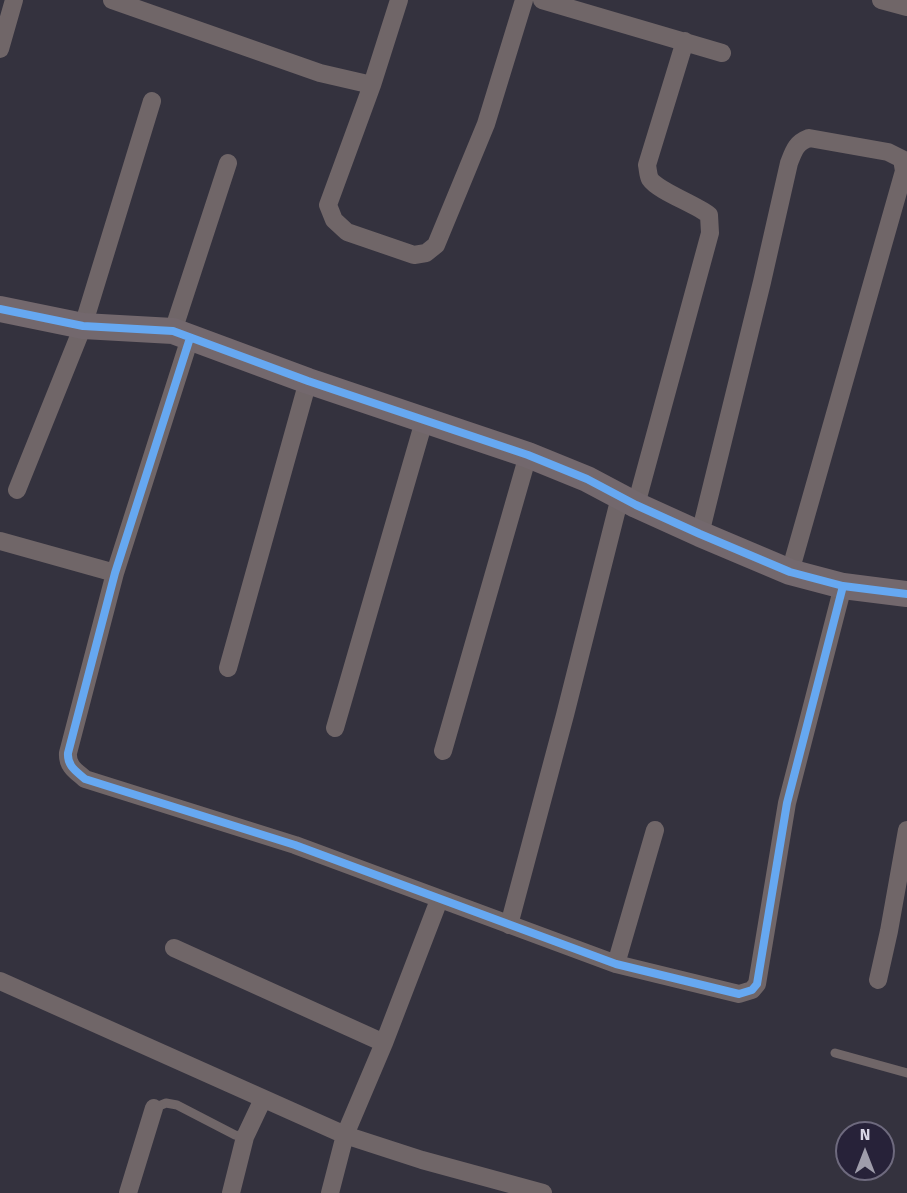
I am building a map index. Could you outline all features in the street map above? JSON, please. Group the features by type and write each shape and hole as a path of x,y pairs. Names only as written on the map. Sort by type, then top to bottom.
{"street":[{"path":"0,49 14,0"},
{"path":"112,0 320,73 372,85"},
{"path":"399,0 372,85 328,206 334,220 347,232 414,255 426,253 436,245 486,124 524,0"},
{"path":"543,0 722,53"},
{"path":"881,0 907,7"},
{"path":"509,925 566,715 628,501 710,233 709,215 697,206 656,186 649,177 647,165 685,41"},
{"path":"17,490 83,326 152,101"},
{"path":"700,534 794,150 799,142 809,138 888,152 902,159 904,171 790,572"},
{"path":"228,163 68,753 68,760 72,768 85,778 295,845 616,964 739,994 752,990 757,984 787,803 843,586"},
{"path":"0,309 83,326 182,335 308,381 528,455 587,479 628,501 700,534 790,572 843,586 907,594"},
{"path":"228,668 308,381"},
{"path":"335,728 424,421"},
{"path":"443,751 528,455"},
{"path":"0,541 115,573"},
{"path":"616,964 655,830"},
{"path":"878,980 890,931 907,831"},
{"path":"330,1193 345,1135 384,1043 439,900"},
{"path":"174,948 384,1043"},
{"path":"0,981 345,1135 422,1160 543,1193"},
{"path":"231,1193 245,1137 263,1099"},
{"path":"128,1193 154,1108"}],"lane":[{"path":"835,1053 907,1073"},
{"path":"154,1108 166,1103 177,1105 235,1135 245,1137"}],"cycle path":[{"path":"0,309 83,326 173,331 308,381 528,455 587,479 636,505 790,572 843,586 907,594"},
{"path":"190,338 115,573 68,753 71,765 85,779 295,845 616,964 739,994 752,990 757,984 787,803 843,586"}]}
